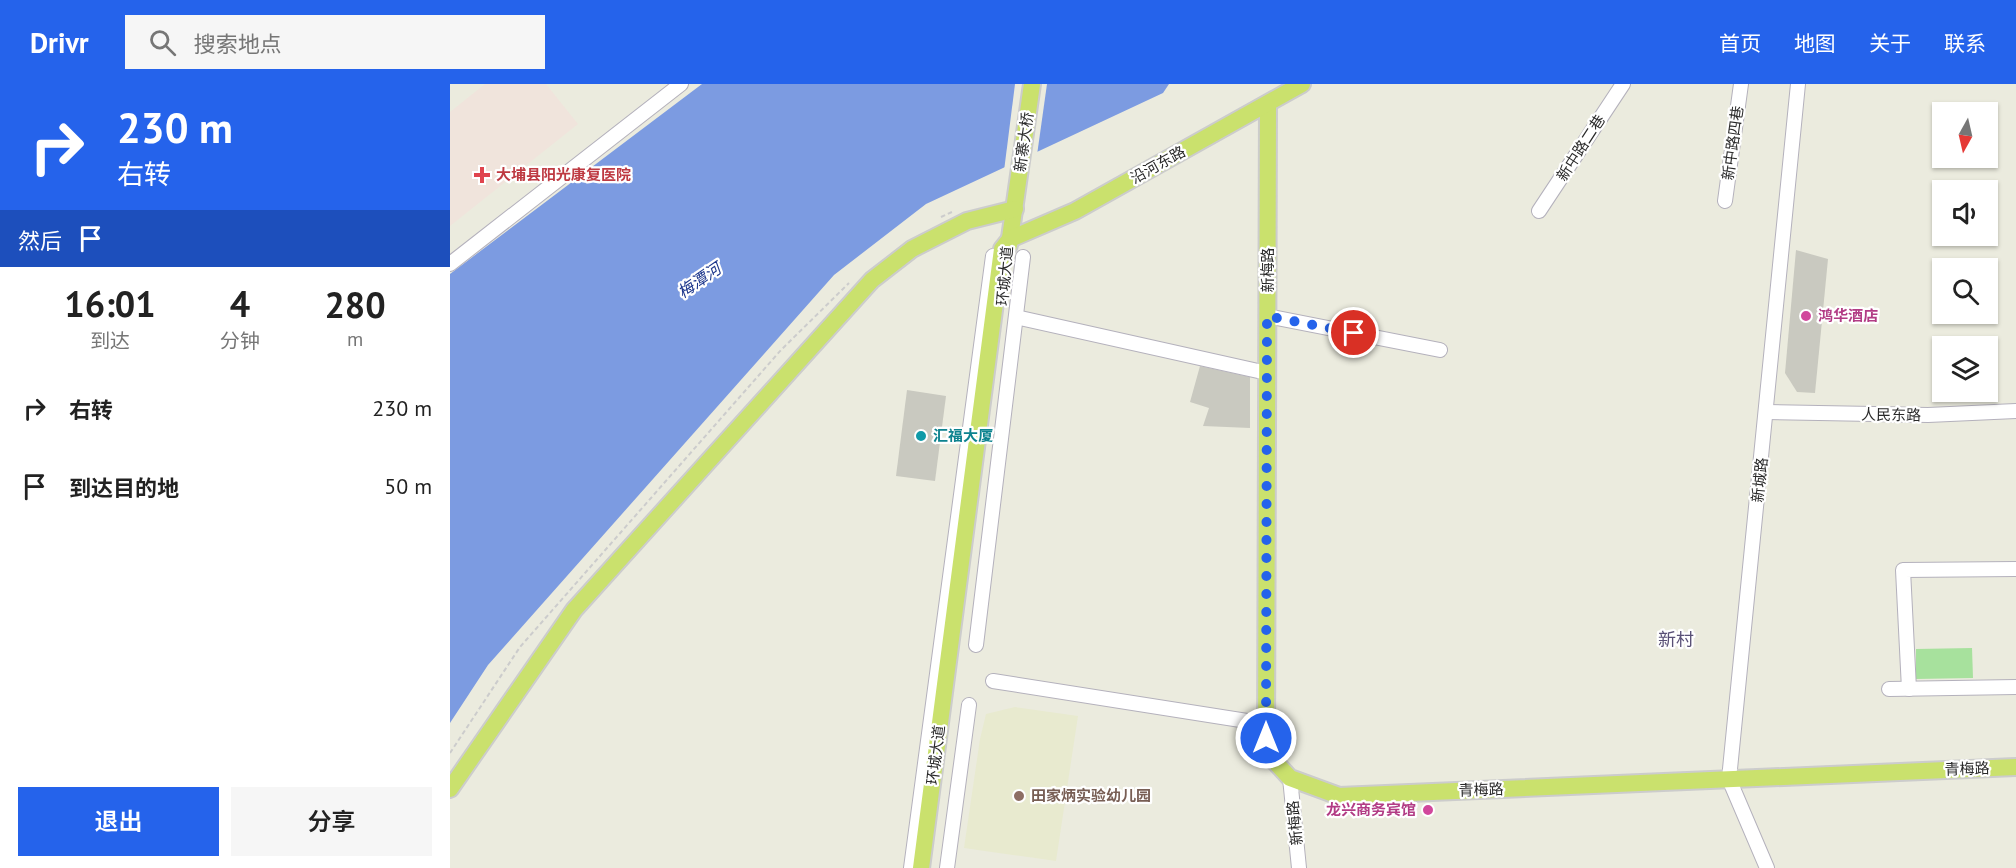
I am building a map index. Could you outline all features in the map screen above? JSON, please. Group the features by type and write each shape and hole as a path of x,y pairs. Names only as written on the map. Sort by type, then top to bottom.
{"main road":[{"name":"新寨大桥","path":"1010,239 1032,84"},
{"name":"沿河东路","path":"1010,239 1075,211 1302,84"},
{"name":"新梅路","path":"1266,724 1268,104"},
{"path":"450,789 574,610 872,280 912,249 967,221 1016,204"},
{"name":"环城大道","path":"921,868 1002,249 1010,239"},
{"name":"环城大道","path":"930,868 1010,239"},
{"name":"青梅路","path":"1266,724 1266,752 1290,778 1339,796 2016,767"}],"street":[{"path":"450,264 681,84"},
{"name":"新中路二巷","path":"1539,211 1623,84"},
{"name":"新中路四巷","path":"1725,201 1741,84"},
{"name":"新城路","path":"1767,868 1729,779 1798,84"},
{"path":"911,868 993,255"},
{"path":"976,645 1023,257"},
{"path":"1267,316 1440,350"},
{"path":"1016,317 1267,373"},
{"name":"人民东路","path":"1767,412 1928,415 2016,411"},
{"path":"1909,688 1903,570 2016,569"},
{"path":"993,681 1266,724"},
{"path":"1889,689 2016,687"},
{"path":"947,868 969,705"},
{"name":"新梅路","path":"1290,778 1299,868"}],"shaded area":[{"name":"大埔县阳光康复医院","path":"485,84 546,84 578,124 450,226 450,112"},
{"name":"田家炳实验幼儿园","path":"1015,707 1078,716 1056,861 964,848 980,739 986,714"}],"green space":[{"path":"1972,648 1973,678 1916,679 1916,649"}],"water":[{"name":"梅潭河","path":"702,84 1169,84 1163,93 926,204 834,275 488,665 450,723 450,274"}],"pier":[{"path":"1015,84 1047,84 1037,155 1004,171"}],"building":[{"name":"鸿华酒店","path":"1796,250 1828,259 1815,393 1797,392 1785,373"},
{"path":"1200,366 1250,377 1250,428 1203,426 1209,408 1190,402"},
{"name":"汇福大厦","path":"907,390 946,396 935,481 896,476"}],"place":[{"name":"大埔县阳光康复医院","path":"482,175"},
{"name":"鸿华酒店","path":"1806,316"},
{"name":"汇福大厦","path":"921,436"},
{"name":"田家炳实验幼儿园","path":"1019,796"},
{"name":"龙兴商务宾馆","path":"1428,810"}],"district":[{"name":"新村","path":"1676,640"}],"route":[{"path":"1266,738 1267,316 1354,333"}]}
